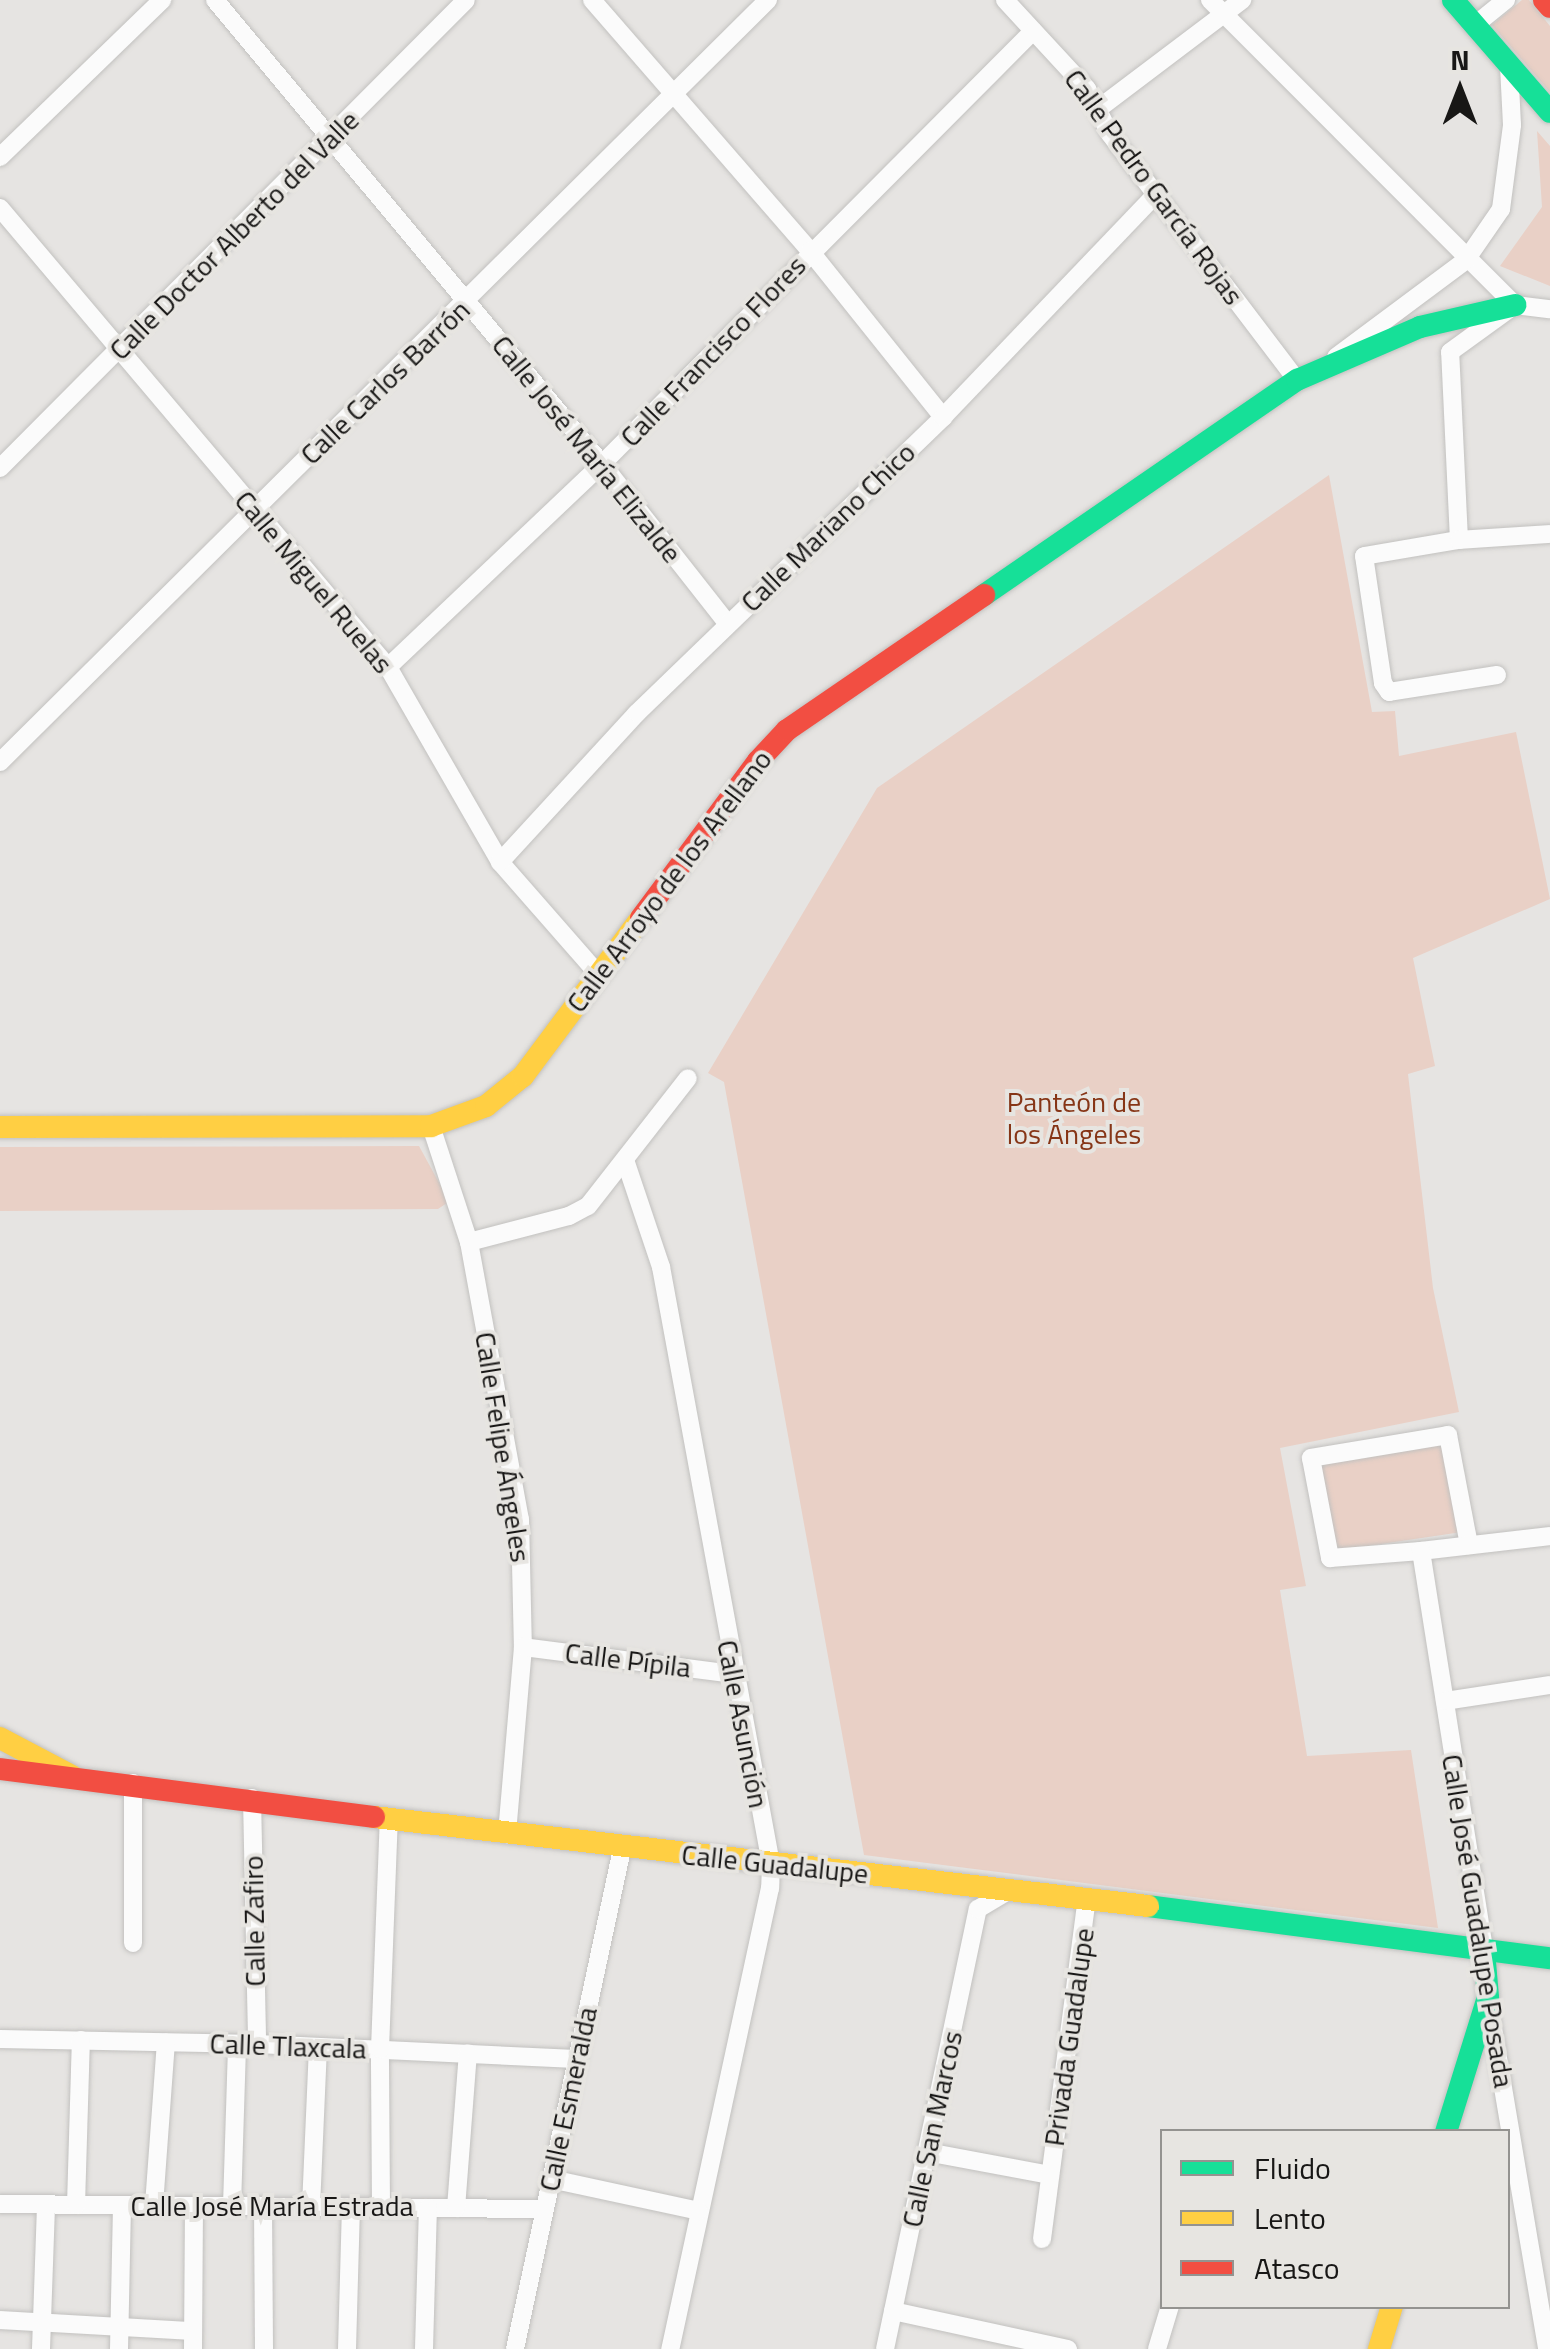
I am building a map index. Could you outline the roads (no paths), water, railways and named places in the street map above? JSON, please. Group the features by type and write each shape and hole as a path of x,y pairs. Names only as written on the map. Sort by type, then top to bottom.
{"street":[{"path":"0,157 162,0"},
{"name":"Calle José María Elizalde","path":"214,0 602,464 727,623"},
{"name":"Calle Doctor Alberto del Valle","path":"0,468 466,0"},
{"path":"592,0 810,251 944,416"},
{"name":"Calle Carlos Barrón","path":"0,762 468,302 768,0"},
{"name":"Calle Pedro García Rojas","path":"1005,0 1087,90 1110,134 1297,380"},
{"path":"1210,0 1515,305 1550,309"},
{"path":"1098,109 1242,0"},
{"path":"1453,0 1550,112"},
{"path":"1475,26 1506,0"},
{"path":"1544,0 1550,7"},
{"name":"Calle Francisco Flores","path":"388,667 602,464 1033,30"},
{"name":"Calle Arroyo de los Arellano","path":"1325,366 1466,260 1501,209 1512,125 1509,65"},
{"name":"Calle Mariano Chico","path":"500,862 727,623 944,416 1157,193"},
{"name":"Calle Miguel Ruelas","path":"0,208 388,667 500,862 599,974"},
{"path":"1458,540 1450,352 1515,305"},
{"name":"Calle Arroyo de los Arellano","path":"0,1126 432,1126 502,1097 523,1076 758,761 787,730 1297,380 1420,327 1515,305"},
{"path":"1496,675 1389,692 1383,683 1364,556 1458,540 1550,534"},
{"path":"469,1242 569,1216 588,1206 688,1078"},
{"name":"Calle Felipe Ángeles","path":"432,1126 469,1242 520,1520 523,1647 507,1834"},
{"name":"Calle Asunción","path":"625,1160 661,1267 732,1674 771,1864 770,1888 670,2349"},
{"path":"1469,1545 1448,1435 1311,1458 1330,1558 1421,1551 1550,1536"},
{"name":"Calle José Guadalupe Posada","path":"1421,1551 1484,1950 1488,1997 1547,2349"},
{"name":"Calle Pípila","path":"523,1647 732,1674"},
{"path":"1444,1701 1550,1685"},
{"path":"0,1738 72,1776"},
{"name":"Calle Guadalupe","path":"0,1769 622,1848 957,1881 1550,1958"},
{"path":"133,1783 133,1943"},
{"name":"Calle Zafiro","path":"232,2206 247,2044 252,1798"},
{"path":"381,2207 380,2049 389,1819"},
{"name":"Calle Esmeralda","path":"515,2349 622,1848"},
{"path":"957,1881 978,1909 1011,1890"},
{"name":"Privada Guadalupe","path":"1042,2240 1087,1899"},
{"name":"Calle San Marcos","path":"884,2349 978,1909"},
{"path":"1447,2129 1488,1997"},
{"name":"Calle Tlaxcala","path":"0,2038 247,2044 576,2059"},
{"path":"76,2205 81,2040"},
{"path":"154,2206 166,2042"},
{"path":"311,2207 318,2047"},
{"path":"456,2208 468,2053"},
{"name":"Privada Guadalupe","path":"927,2152 1050,2175"},
{"path":"550,2179 700,2210"},
{"name":"Calle José María Estrada","path":"0,2204 544,2209"},
{"path":"40,2349 46,2204"},
{"path":"119,2349 122,2205"},
{"path":"0,2320 119,2326 193,2340 194,2206"},
{"path":"263,2206 264,2349"},
{"path":"347,2349 351,2207"},
{"path":"424,2349 428,2208"},
{"path":"1157,2349 1169,2309"},
{"path":"1379,2349 1391,2309"},
{"path":"893,2311 1068,2349"}],"park label":[{"name":"Panteón de los Ángeles","path":"1074,1118"}]}
